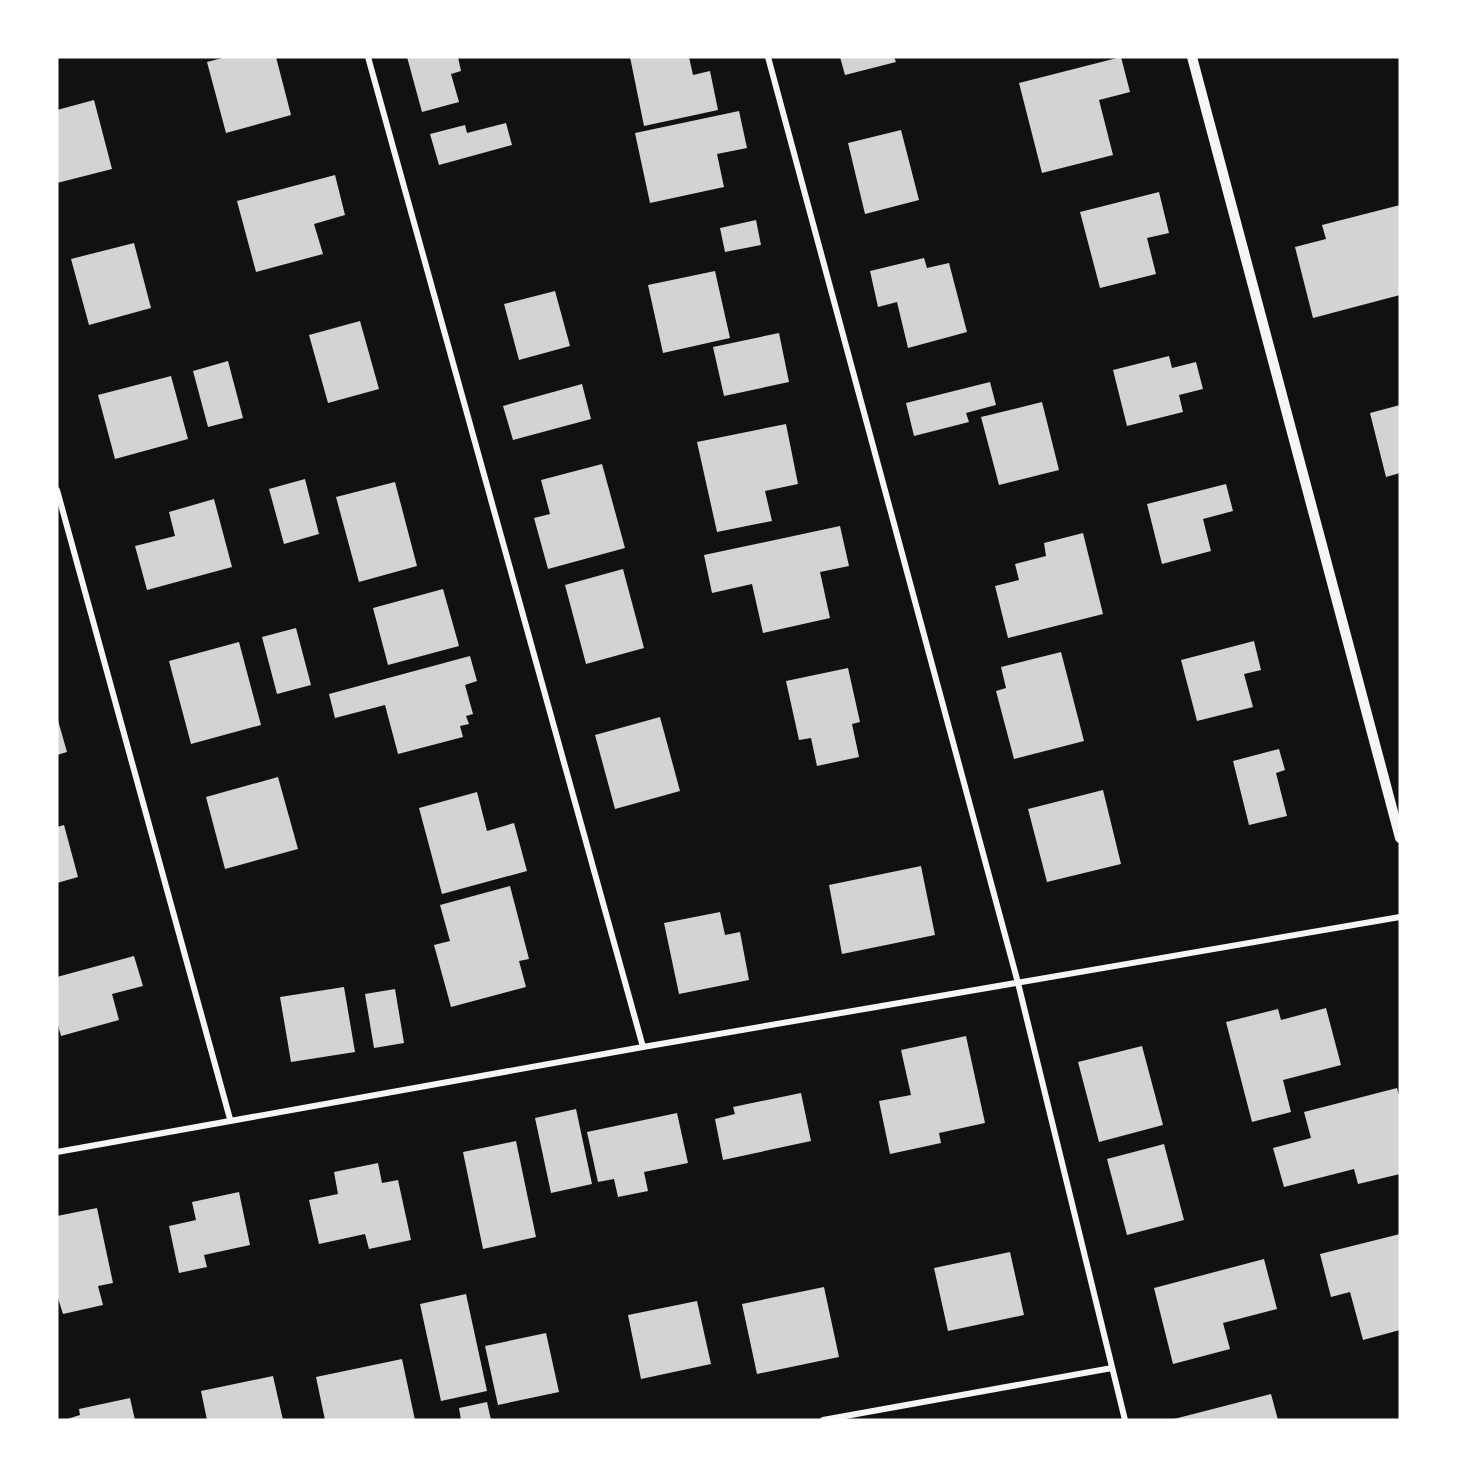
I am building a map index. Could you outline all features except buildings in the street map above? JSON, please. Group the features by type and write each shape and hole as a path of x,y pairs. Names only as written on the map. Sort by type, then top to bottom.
{"street":[{"path":"368,57 643,1047"},
{"path":"768,57 1018,983 1125,1420"},
{"path":"1192,57 1400,838"},
{"path":"57,490 230,1119"},
{"path":"57,1152 230,1119 1400,917"},
{"path":"823,1420 1112,1368"}]}
